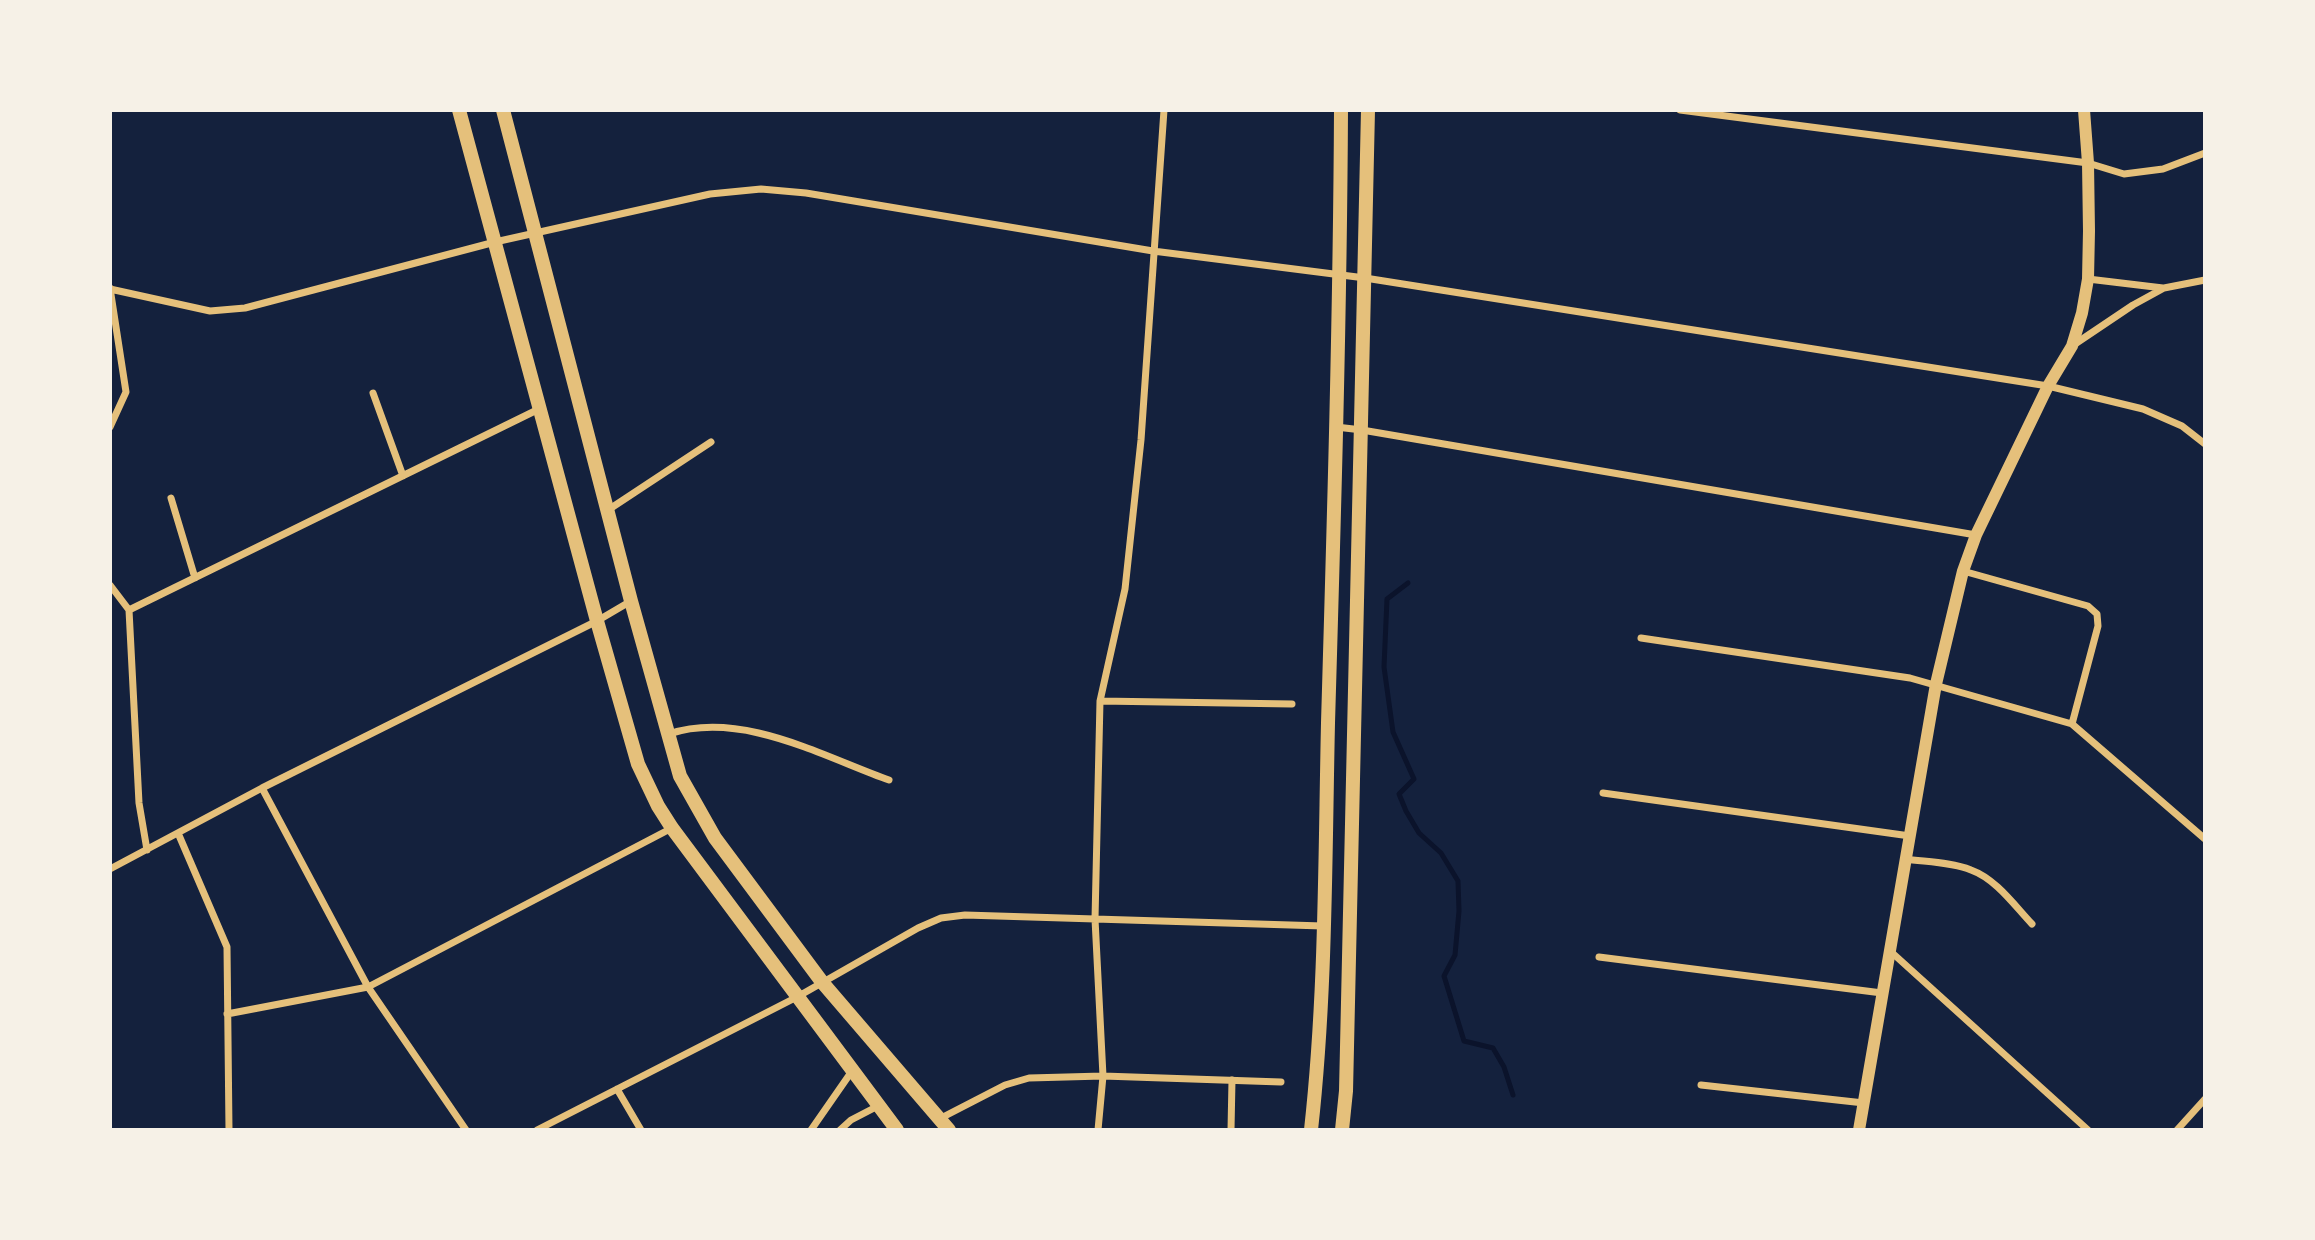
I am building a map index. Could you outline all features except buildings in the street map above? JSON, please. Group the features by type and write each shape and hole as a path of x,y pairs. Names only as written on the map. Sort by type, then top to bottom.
{"main road":[{"path":"459,110 638,764 672,828 897,1130"},
{"path":"503,110 631,601 680,776 715,838 822,982 945,1124"},
{"path":"1311,1130 1316,1086 1323,926 1340,275 1341,110"},
{"path":"1342,1130 1346,1091 1368,110"}],"street":[{"path":"1098,1130 1103,1076 1095,919 1100,701 1125,590 1141,440 1164,110"},
{"path":"1679,110 2088,163 2124,174 2163,169 2205,153"},
{"path":"1859,1130 1936,684 1963,571 1976,535 2048,386 2072,346 2082,313 2088,279 2088,163 2084,110"},
{"path":"110,426 126,392 110,289 210,311 245,308 495,242 709,194 761,190 806,193 1153,251 1365,278 2048,386 2143,409 2182,426 2205,444"},
{"path":"2088,279 2164,288"},
{"path":"2072,346 2133,305 2164,288 2205,280"},
{"path":"373,393 402,476"},
{"path":"129,610 539,409"},
{"path":"1336,428 1362,430 1976,535"},
{"path":"607,510 711,442"},
{"path":"171,498 195,578"},
{"path":"1963,571 2088,606 2097,614 2098,626 2072,724"},
{"path":"110,584 129,610 139,803 147,850"},
{"path":"110,869 262,788 597,621 631,601"},
{"path":"1642,638 1910,678 2072,724 2205,839"},
{"path":"1100,701 1292,704"},
{"path":"668,734 686,728 758,732 889,780"},
{"path":"262,788 368,987 466,1130"},
{"path":"1603,793 1910,836"},
{"path":"227,1014 368,987 672,828"},
{"path":"178,832 228,947 229,1130"},
{"path":"1905,859 1969,869 1983,876 2001,890 2032,924"},
{"path":"537,1130 797,997 941,918 965,915 1323,926"},
{"path":"1889,950 2088,1130"},
{"path":"1598,957 1882,992"},
{"path":"811,1130 852,1071"},
{"path":"945,1124 1006,1084 1029,1078 1103,1076 1281,1082"},
{"path":"1231,1130 1232,1080"},
{"path":"1701,1085 1864,1103"},
{"path":"617,1089 641,1130"},
{"path":"2177,1130 2205,1099"},
{"path":"840,1130 851,1120 878,1106"}],"waterway":[{"path":"1408,583 1387,599 1384,667 1393,732 1414,779 1399,794 1419,833 1441,853 1458,881 1459,911 1455,955 1444,976 1464,1041 1493,1048 1504,1067 1513,1095"}]}
